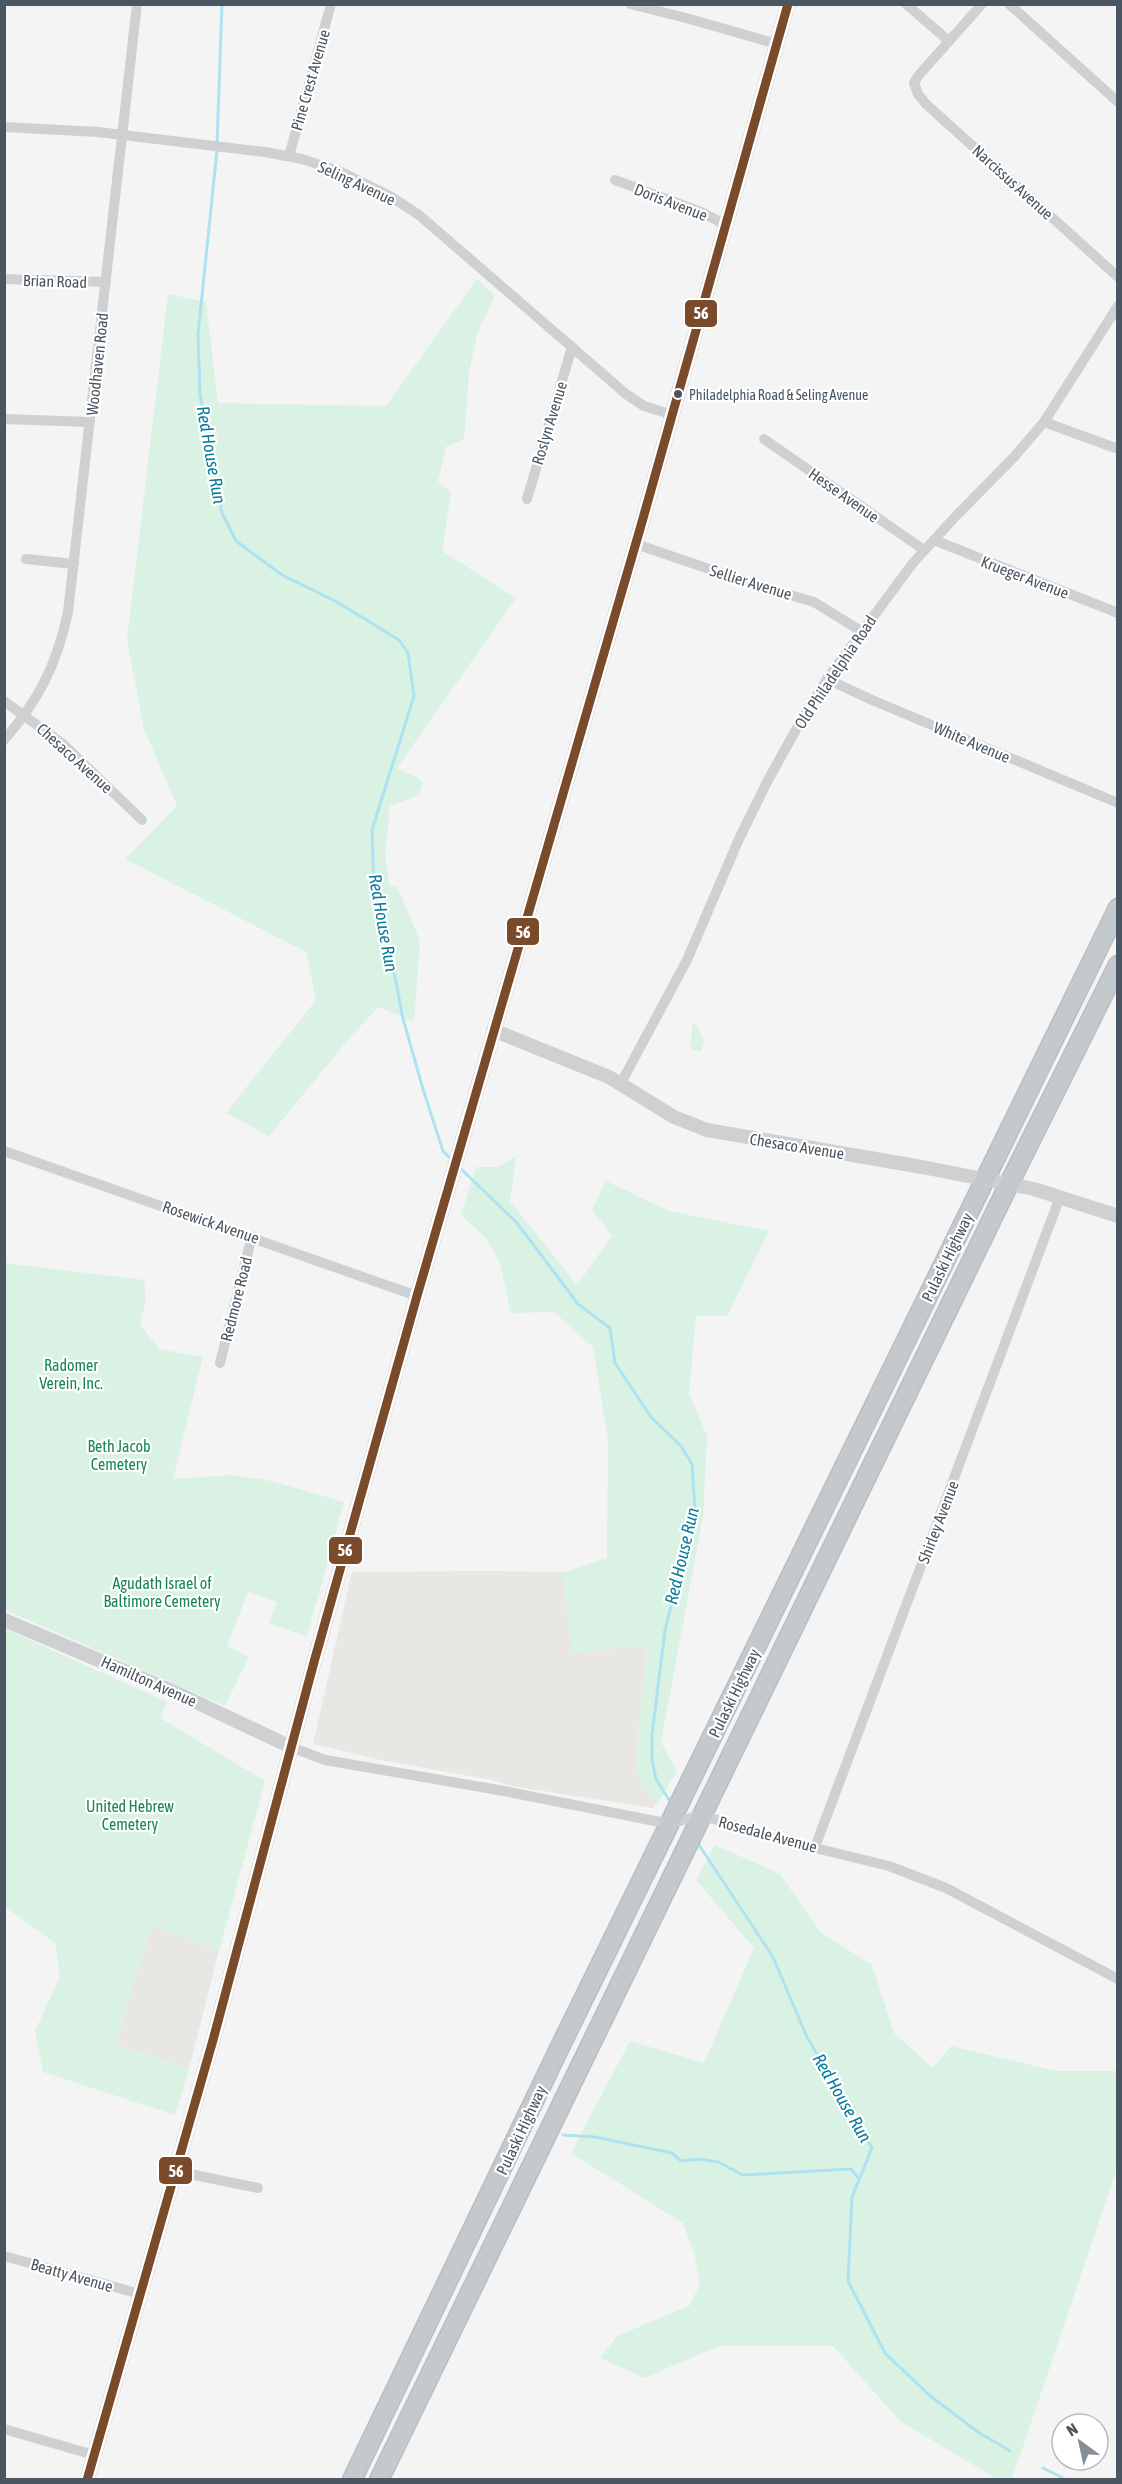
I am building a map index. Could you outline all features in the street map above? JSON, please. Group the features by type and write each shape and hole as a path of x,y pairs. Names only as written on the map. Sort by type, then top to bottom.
{"highway":[{"name":"Pulaski Highway","path":"352,2480 1118,908"},
{"name":"Pulaski Highway","path":"379,2480 701,1815 1118,965"}],"main road":[{"path":"87,2480 230,1977 291,1748 417,1296 636,544 788,4"}],"street":[{"name":"Woodhaven Road","path":"4,740 26,715 46,680 59,649 68,612 137,4"},
{"name":"Pine Crest Avenue","path":"289,156 331,4"},
{"path":"630,4 777,44"},
{"path":"906,4 949,41 982,4"},
{"path":"1010,4 1118,102"},
{"name":"Narcissus Avenue","path":"949,41 914,83 918,94 926,104 1118,278"},
{"name":"Seling Avenue","path":"4,127 73,129 123,134 289,156 341,172 390,196 444,235 635,401 673,415"},
{"name":"Doris Avenue","path":"615,180 701,212 726,225"},
{"name":"Brian Road","path":"4,279 106,282"},
{"name":"Old Philadelphia Road","path":"621,1083 657,1021 687,960 756,804 798,726 827,679 889,593 924,550 1007,465 1044,422 1118,306"},
{"name":"Roslyn Avenue","path":"526,499 572,347"},
{"path":"4,419 90,422"},
{"path":"1044,422 1118,449"},
{"name":"Hesse Avenue","path":"764,439 924,550"},
{"name":"Krueger Avenue","path":"934,540 1118,613"},
{"name":"Sellier Avenue","path":"636,544 814,602 861,631"},
{"path":"26,559 74,564"},
{"name":"White Avenue","path":"827,679 1118,803"},
{"name":"Chesaco Avenue","path":"4,701 63,744 142,820"},
{"name":"Chesaco Avenue","path":"493,1030 621,1083 674,1117 714,1132 1009,1184 1060,1197 1118,1216"},
{"name":"Rosewick Avenue","path":"4,1151 252,1236 417,1296"},
{"name":"Shirley Avenue","path":"815,1847 1060,1197"},
{"name":"Redmore Road","path":"220,1362 252,1236"},
{"name":"Hamilton Avenue","path":"4,1620 178,1694 291,1748"},
{"name":"Rosedale Avenue","path":"291,1748 325,1760 504,1791 670,1824 701,1815 774,1838 889,1866 946,1888 1118,1979"},
{"path":"175,2171 258,2188"},
{"name":"Beatty Avenue","path":"4,2256 140,2294"},
{"path":"4,2429 94,2455"}],"shaded area":[{"path":"352,1572 564,1572 647,1645 636,1760 640,1778 656,1802 653,1808 512,1786 313,1744"},
{"path":"152,1924 219,1951 189,2069 115,2044"}],"green space":[{"path":"477,279 495,296 478,331 469,372 464,439 446,447 438,481 451,493 442,551 516,598 397,768 423,781 419,795 390,806 385,855 390,887 397,886 420,941 414,1022 379,1007 351,1036 269,1136 226,1113 316,1000 306,952 125,859 177,806 144,729 127,640 168,294 206,302 218,403 386,406"},
{"path":"693,1024 697,1025 704,1041 701,1052 690,1048"},
{"path":"516,1157 510,1201 577,1285 612,1236 592,1210 606,1181 669,1211 769,1231 727,1316 696,1316 689,1393 707,1436 703,1517 661,1742 677,1772 657,1804 640,1780 636,1761 647,1645 572,1653 562,1573 607,1558 608,1440 593,1347 554,1312 511,1313 500,1263 486,1238 461,1215 476,1167 497,1167"},
{"path":"5,1263 144,1280 146,1299 140,1324 159,1349 203,1357 173,1479 233,1475 271,1481 344,1502 307,1637 269,1623 277,1602 248,1592 227,1646 249,1657 225,1706 5,1610"},
{"name":"United Hebrew Cemetery","path":"5,1629 167,1702 160,1718 265,1781 219,1951 152,1925 115,2044 189,2069 175,2115 43,2072 35,2031 60,1977 55,1943 5,1907"},
{"path":"715,1845 780,1874 821,1933 872,1965 894,2033 933,2068 951,2046 1056,2071 1117,2071 1117,2168 1012,2479 997,2479 900,2421 833,2346 719,2346 644,2378 600,2358 617,2336 689,2306 700,2284 694,2253 683,2223 571,2153 630,2041 704,2063 754,1948 696,1880"}],"waterway":[{"name":"Red House Run","path":"217,144 222,4"},
{"name":"Red House Run","path":"217,150 198,335 200,395 222,513 236,541 282,575 337,602 399,640 408,653 414,696 372,830 374,892 402,1015 423,1089 443,1151 451,1159"},
{"name":"Red House Run","path":"460,1168 517,1223 578,1304 610,1328 615,1363 651,1417 681,1446 692,1464 695,1510 665,1630 652,1735 652,1760 656,1779 671,1803"},
{"name":"Red House Run","path":"699,1845 773,1957 807,2037 872,2148 852,2197 848,2281 885,2353 929,2395 978,2432 1010,2451"},
{"path":"563,2135 595,2137 672,2153 681,2161 700,2159 718,2162 743,2175 851,2169 859,2179"},
{"name":"Red House Run","path":"1043,2468 1067,2480"}],"transit line":[{"name":"56","path":"87,2480 213,2040 314,1662 417,1296 640,529 788,4"}],"place":[{"name":"Philadelphia Road & Seling Avenue","path":"678,394"}],"park label":[{"name":"Radomer Verein, Inc.","path":"71,1374"},
{"name":"Beth Jacob Cemetery","path":"119,1455"},
{"name":"Agudath Israel of Baltimore Cemetery","path":"162,1592"}]}
